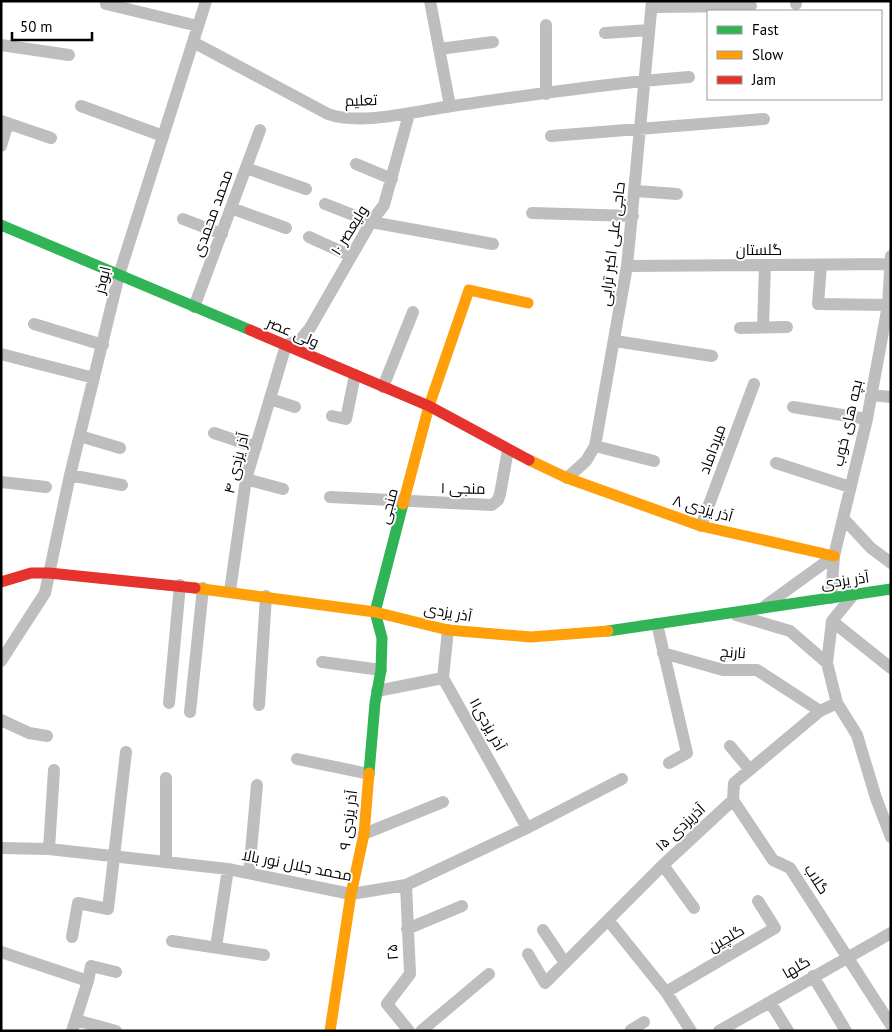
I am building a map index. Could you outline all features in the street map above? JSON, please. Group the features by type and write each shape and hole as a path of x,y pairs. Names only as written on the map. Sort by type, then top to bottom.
{"street":[{"name":"ابوذر","path":"1,661 45,593 70,475 119,275 206,1"},
{"path":"430,1 450,106"},
{"path":"106,4 198,26"},
{"path":"652,4 751,6"},
{"name":"حاجی علی اکبر ترابی","path":"567,478 586,461 595,446 615,341 634,216 638,130 646,80 652,4"},
{"path":"546,25 546,94"},
{"path":"605,33 649,30"},
{"name":"تعلیم","path":"193,42 335,117 343,119 409,114 450,106 646,80 689,77"},
{"path":"439,49 493,42"},
{"path":"1,45 69,55"},
{"path":"81,106 163,136"},
{"name":"۱۰ ولیعصر","path":"286,346 301,339 310,328 371,222 384,205 409,114"},
{"path":"551,136 764,119"},
{"path":"1,146 5,122 51,138"},
{"name":"محمد محمدی","path":"194,307 260,130"},
{"path":"356,164 392,179"},
{"path":"246,168 306,189"},
{"path":"636,191 677,194"},
{"path":"325,204 371,222 494,244"},
{"path":"231,208 286,228"},
{"path":"532,213 634,216"},
{"path":"183,219 222,234"},
{"name":"ولی عصر","path":"1,225 429,406 508,450 567,478"},
{"path":"309,237 351,256"},
{"name":"بچه های خوب","path":"831,598 834,556 872,395 885,355 891,256"},
{"path":"822,264 818,304 888,305"},
{"name":"گلستان","path":"627,266 891,264"},
{"path":"763,327 765,265"},
{"name":"منجی","path":"375,612 429,406 469,290 528,303"},
{"path":"383,387 413,312"},
{"path":"34,324 103,345"},
{"path":"740,328 787,327"},
{"path":"615,341 712,356"},
{"name":"۴ آذر یزدی","path":"230,591 246,479 286,346"},
{"path":"1,354 94,378"},
{"path":"332,416 346,419 355,375"},
{"name":"میرداماد","path":"701,526 754,384"},
{"path":"872,395 891,397"},
{"path":"270,399 295,407"},
{"path":"792,407 867,419"},
{"path":"214,433 256,447"},
{"path":"80,436 120,448"},
{"path":"595,446 654,461"},
{"name":"منجی ۱","path":"404,502 492,505 500,494 508,450"},
{"path":"776,463 850,486"},
{"path":"70,475 122,485"},
{"name":"۸ آذر یزدی","path":"567,478 701,526 834,556"},
{"path":"246,479 283,489"},
{"path":"1,482 46,487"},
{"path":"330,497 404,502"},
{"path":"843,518 871,548 891,563"},
{"path":"764,607 834,556"},
{"path":"1,569 31,573"},
{"name":"آذر یزدی","path":"1,582 31,573 49,573 180,585 375,612 448,630 531,637 595,633 891,589"},
{"path":"169,703 180,585"},
{"path":"190,712 203,588"},
{"path":"854,594 832,621 827,663 837,703 857,735 876,798 891,837"},
{"path":"260,705 266,596"},
{"name":"آذر یزدی ۹","path":"330,1031 350,894 364,834 377,691 381,670 382,638 375,612"},
{"path":"729,613 790,631 827,663"},
{"path":"832,621 891,668"},
{"path":"657,624 687,753 669,764"},
{"path":"377,691 443,678 448,630"},
{"name":"نارنج","path":"664,652 723,670 757,670 820,711"},
{"path":"322,662 381,670"},
{"name":"آذر یزدی۱۱","path":"443,678 527,828"},
{"name":"۱۵ آذریزدی","path":"528,954 545,983 663,865 732,800 734,783 820,711 837,703"},
{"path":"1,720 29,733 47,736"},
{"path":"730,746 750,770"},
{"path":"72,937 78,903 108,909 126,752"},
{"path":"297,759 369,774"},
{"path":"49,849 54,770"},
{"path":"166,778 166,862"},
{"name":"محمد جلال نور بالا","path":"1,848 49,849 228,869 350,894 406,885 527,828 622,779"},
{"path":"249,873 257,785"},
{"name":"گلاب","path":"732,800 773,860 790,868 891,1025"},
{"path":"364,834 444,802"},
{"path":"663,865 694,908"},
{"path":"216,948 228,869"},
{"name":"۲۵","path":"406,885 410,974 387,1004 409,1031"},
{"name":"گلچین","path":"666,992 775,928 758,901"},
{"path":"407,930 462,906"},
{"path":"608,920 666,992 691,1031"},
{"path":"543,930 565,963"},
{"name":"گلها","path":"719,1031 732,1027 813,976 849,958 891,933"},
{"path":"172,941 264,955"},
{"path":"1,952 88,981"},
{"path":"116,972 92,966 74,1026 116,1031"},
{"path":"421,1031 489,974"},
{"path":"813,976 846,1031"},
{"path":"770,1002 788,1031"},
{"path":"631,1030 644,1022"}],"traffic: fast":[{"path":"1,225 250,330"},
{"path":"369,773 375,703 381,670 382,638 375,612 403,504"},
{"path":"608,631 891,589"}],"traffic: slow":[{"path":"403,504 429,406 469,290 528,303"},
{"path":"529,460 567,478 701,526 834,556"},
{"path":"195,588 375,612 448,630 531,637 608,631"},
{"path":"330,1031 351,894 364,834 369,773"}],"traffic: jam":[{"path":"250,330 429,406 529,460"},
{"path":"1,582 31,573 49,573 195,588"}]}
